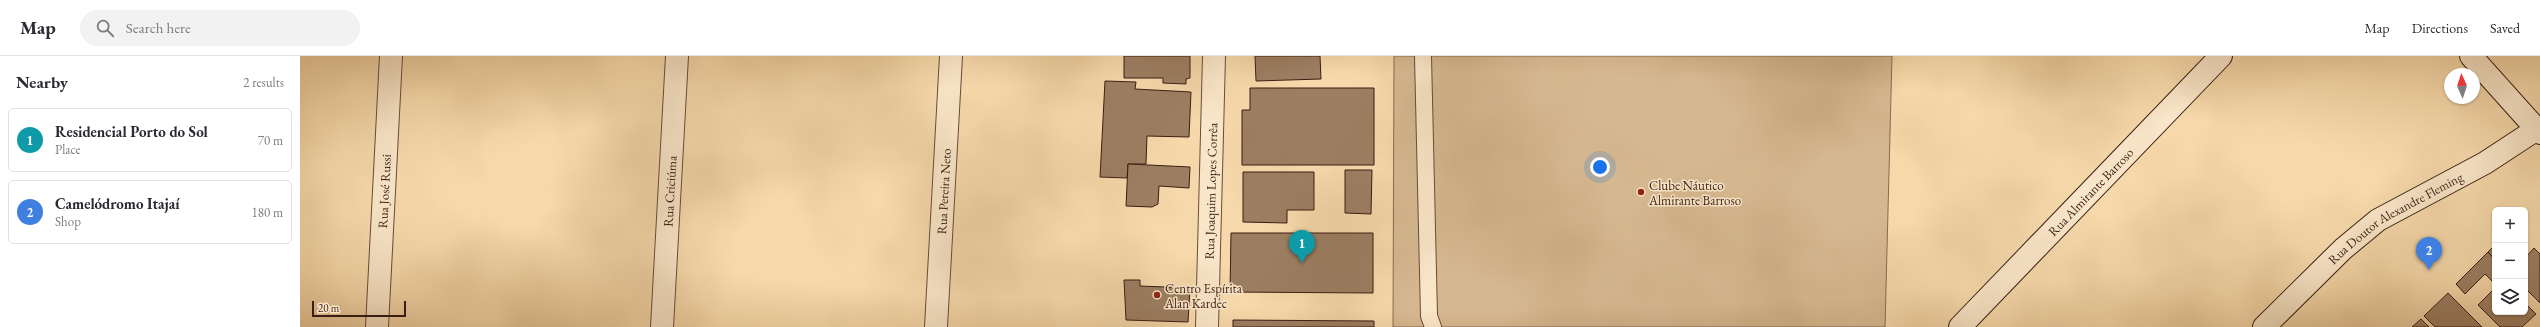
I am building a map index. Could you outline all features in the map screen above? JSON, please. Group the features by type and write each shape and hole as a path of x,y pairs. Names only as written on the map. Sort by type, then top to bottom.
{"street":[{"name":"Rua José Russi","path":"378,327 391,56"},
{"name":"Rua Criciúma","path":"662,327 677,56"},
{"name":"Rua Pereira Neto","path":"936,327 951,56"},
{"name":"Rua Joaquim Lopes Corrêa","path":"1207,327 1214,56"},
{"name":"Rua Almirante Barroso","path":"1960,327 2221,56"},
{"path":"2471,56 2539,130"},
{"name":"Rua Doutor Alexandre Fleming","path":"2264,327 2343,249 2378,220 2485,162 2539,130"}],"lane":[{"path":"1423,56 1429,316 1434,327"}],"shaded area":[{"name":"Clube Náutico Almirante Barroso","path":"1394,56 1892,56 1885,327 1393,327"}],"building":[{"path":"1124,56 1190,56 1190,78 1186,79 1186,84 1163,83 1163,78 1124,78"},
{"path":"1255,56 1320,56 1321,79 1256,81"},
{"path":"1105,81 1136,82 1135,89 1191,92 1189,137 1147,136 1146,164 1128,164 1127,178 1100,177"},
{"path":"1250,88 1374,88 1374,165 1242,165 1242,110 1250,110"},
{"path":"1128,164 1190,167 1189,188 1159,186 1158,204 1152,207 1126,206"},
{"path":"1345,170 1372,170 1371,214 1345,213"},
{"path":"1243,172 1314,172 1314,210 1287,210 1287,223 1243,222"},
{"path":"1231,233 1373,233 1373,293 1230,292"},
{"path":"2492,248 2492,257 2488,252"},
{"path":"2534,248 2540,254 2540,303 2528,291 2528,255"},
{"path":"2488,252 2492,257 2492,281 2485,274 2465,294 2456,284"},
{"name":"Centro Espírita Alan Kardec","path":"1124,280 1140,280 1140,286 1190,288 1188,322 1126,320"},
{"path":"2492,291 2492,315 2528,315 2528,306 2536,314 2522,327 2500,327 2478,305"},
{"path":"2448,293 2482,327 2435,327 2424,316"},
{"path":"2421,319 2429,327 2412,327"},
{"path":"1233,320 1374,321 1374,327 1233,327"}],"place":[{"name":"Clube Náutico Almirante Barroso","path":"1641,192"},
{"name":"Residencial Porto do Sol","path":"1302,263"},
{"name":"Camelódromo Itajaí","path":"2429,270"},
{"name":"Centro Espírita Alan Kardec","path":"1157,295"}]}
